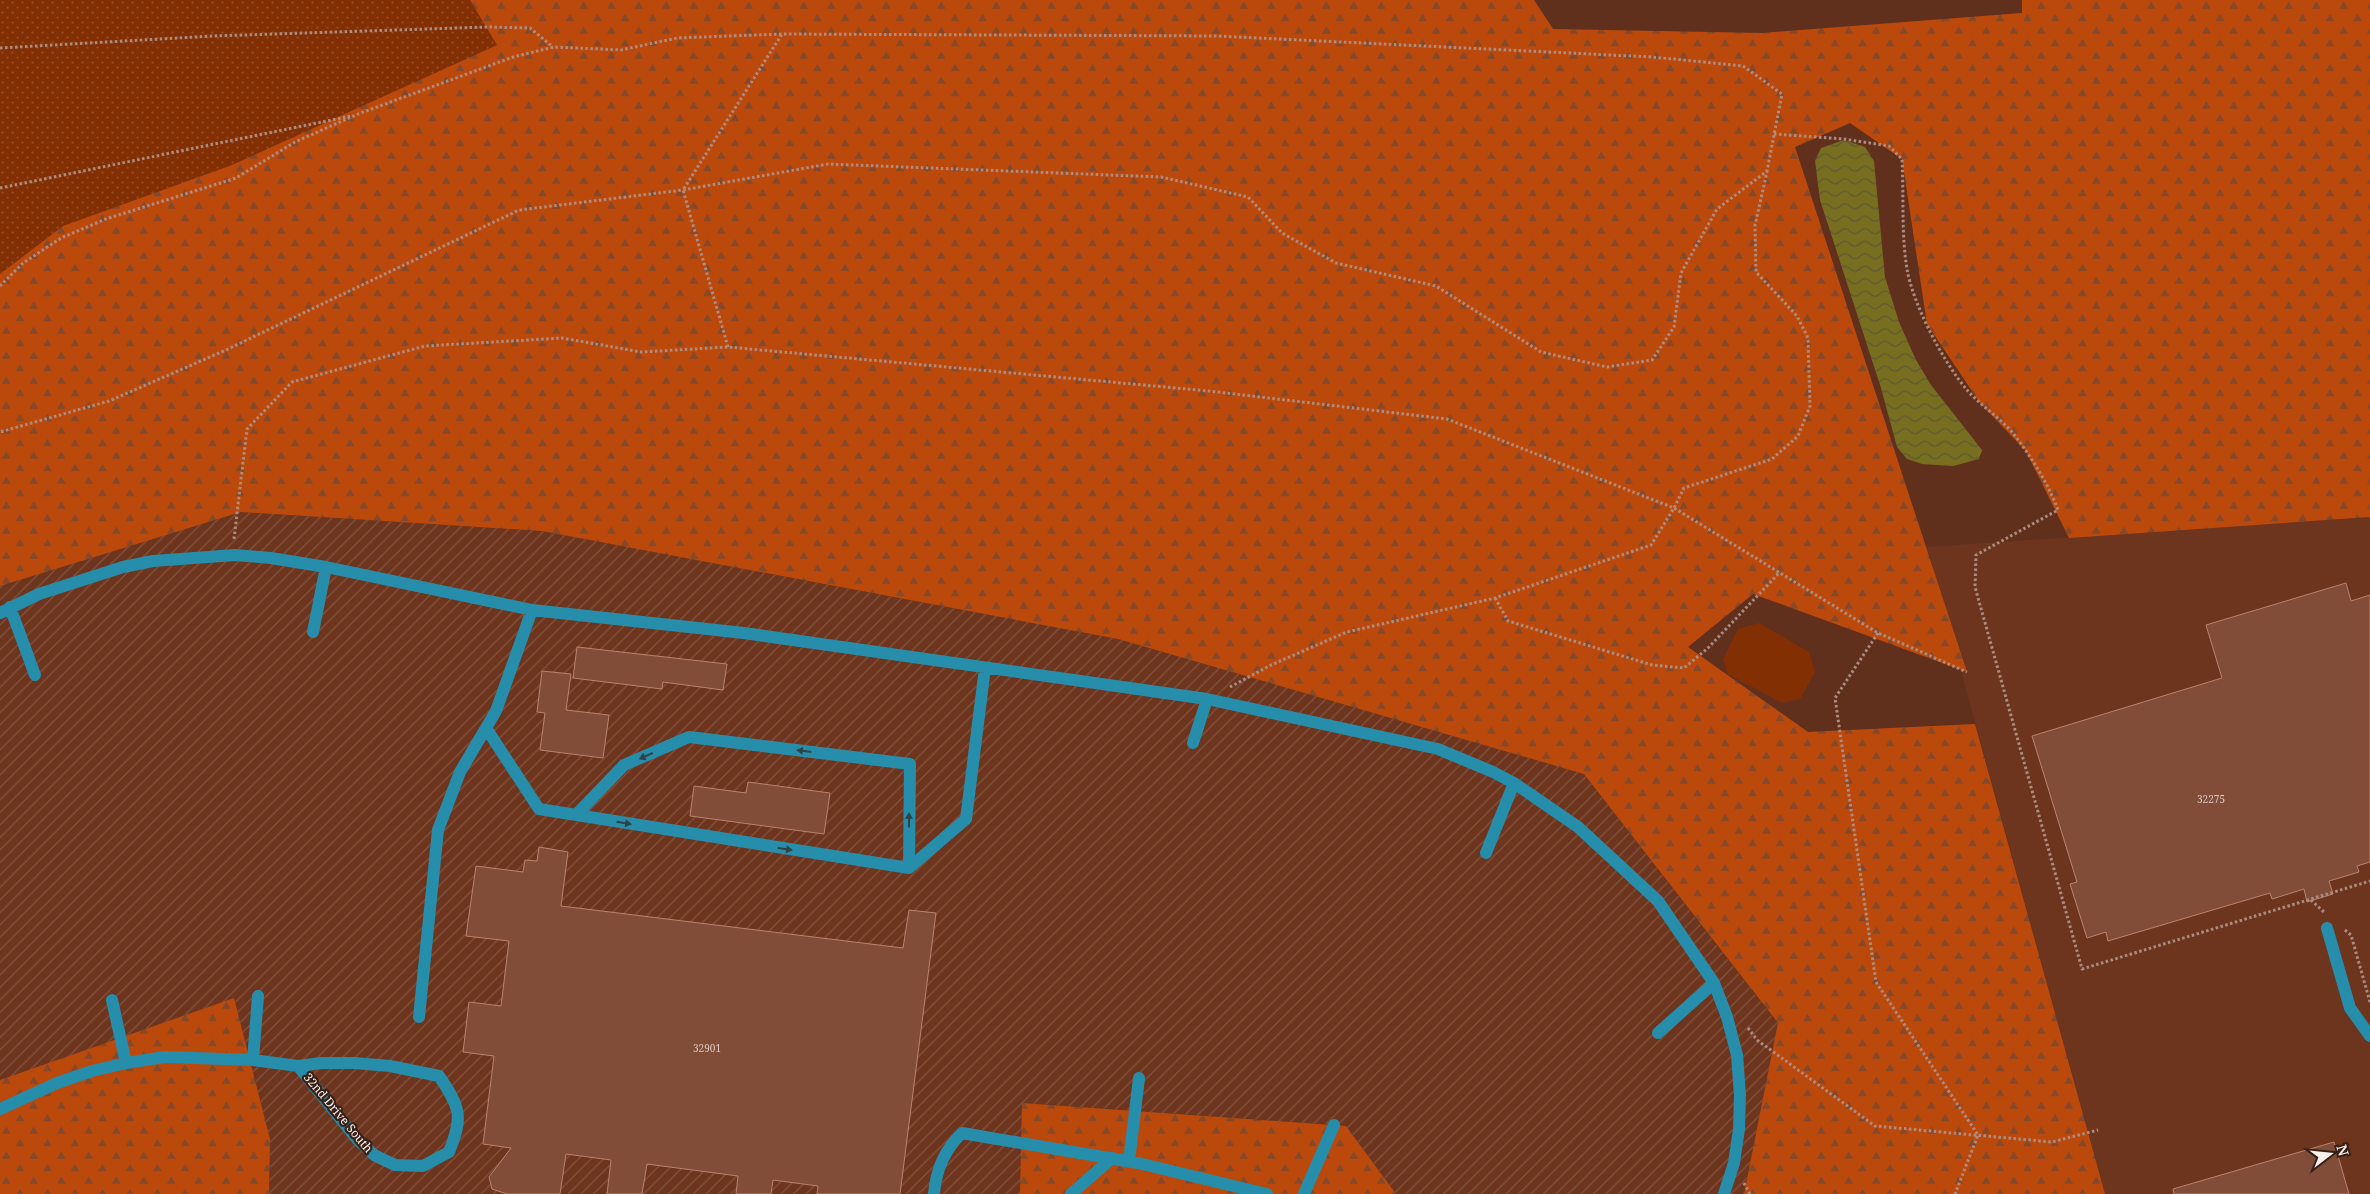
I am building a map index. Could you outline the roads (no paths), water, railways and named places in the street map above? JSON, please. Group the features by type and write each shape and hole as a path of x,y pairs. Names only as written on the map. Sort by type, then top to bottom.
{"street":[{"path":"35,675 5,610 39,594 123,567 153,561 235,555 326,567 532,610 744,633 1207,699 1326,723 1438,749 1514,783 1578,827 1658,901 1714,983 1727,1017 1737,1055 1740,1095 1739,1129 1734,1163 1724,1194"},
{"path":"313,632 326,567"},
{"path":"419,1017 438,830 460,772 496,711 532,610"},
{"path":"486,728 539,810 909,868 966,819 985,668"},
{"path":"1193,743 1207,699"},
{"path":"576,815 624,765 689,737 910,764 909,868"},
{"path":"1486,853 1514,783"},
{"path":"2328,928 2350,1008 2370,1036"},
{"path":"1658,1033 1714,983"},
{"path":"253,1060 258,996"},
{"path":"112,1000 126,1063"},
{"name":"32nd Drive South","path":"0,1109 58,1083 126,1063 166,1057 253,1060 298,1066 320,1063 354,1063 390,1066 439,1076 456,1100 459,1128 449,1152 423,1166 395,1165 374,1155 357,1139 298,1066"},
{"path":"1129,1161 1139,1078"},
{"path":"1304,1194 1334,1125"},
{"path":"934,1194 935,1182 944,1154 962,1133 1129,1161 1267,1194"},
{"path":"1071,1194 1112,1158"}],"water":[{"path":"1844,140 1865,147 1874,161 1885,277 1899,322 1916,360 1931,385 1982,450 1979,459 1953,466 1922,464 1907,459 1897,447 1881,388 1820,200 1815,161 1821,148"}]}
